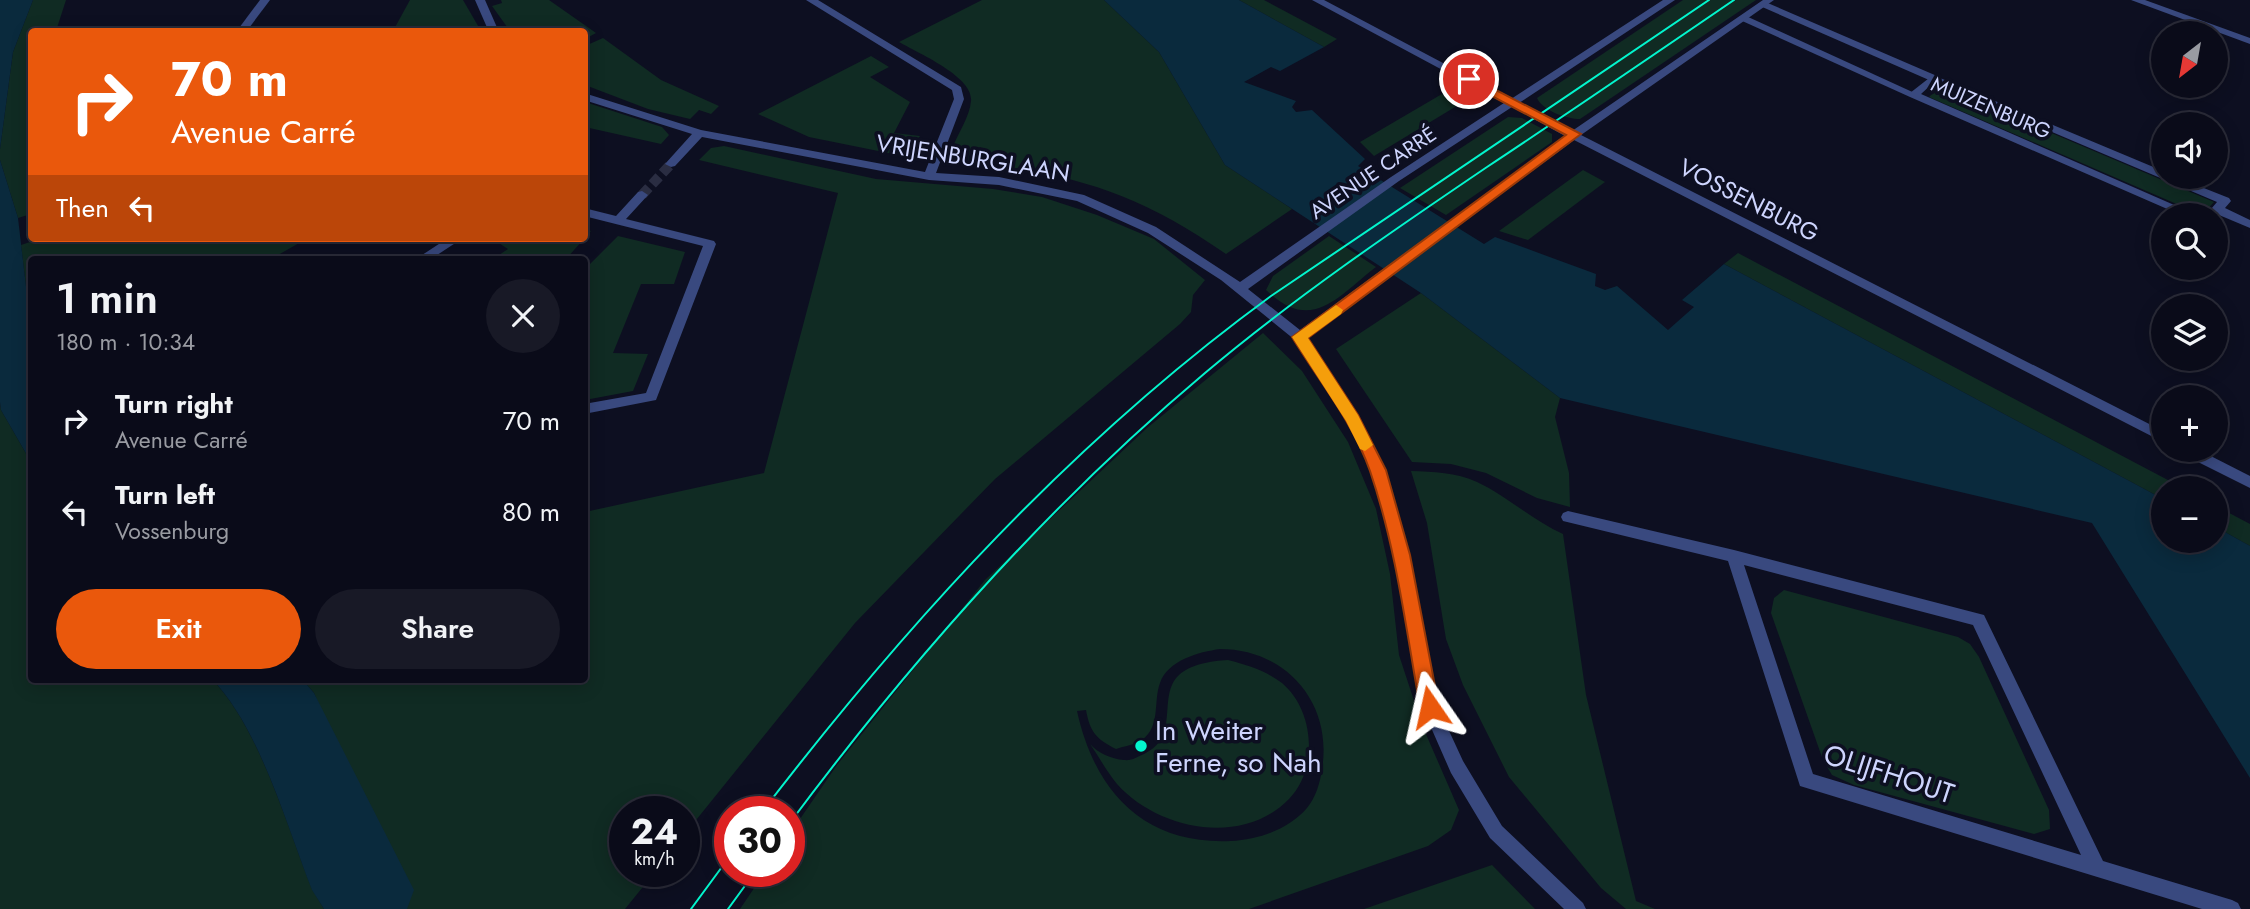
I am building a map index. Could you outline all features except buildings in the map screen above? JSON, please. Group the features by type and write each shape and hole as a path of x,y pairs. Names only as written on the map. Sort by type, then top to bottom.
{"street":[{"path":"244,28 265,0"},
{"path":"480,0 492,28"},
{"path":"811,0 957,89 959,99 929,176"},
{"name":"VOSSENBURG","path":"1317,0 2151,431"},
{"name":"AVENUE CARRÉ","path":"1239,289 1395,179 1670,0"},
{"path":"2136,0 2250,41"},
{"path":"1300,337 1575,134 1766,2 1933,78"},
{"path":"1743,18 1914,95"},
{"name":"MUIZENBURG","path":"2151,170 1933,78 1914,95 2163,203"},
{"name":"VRIJENBURGLAAN","path":"588,97 699,132 929,176 999,181 1080,198 1152,230 1239,289 1300,337 1353,419 1378,470 1401,555 1430,707 1457,767 1496,832 1577,909"},
{"path":"671,164 699,132"},
{"name":"MUIZENBURG","path":"2196,189 2225,201 2223,203"},
{"path":"618,220 642,194"},
{"path":"588,213 710,244 651,397 588,408"},
{"name":"MUIZENBURG","path":"2228,217 2250,224"},
{"path":"427,256 450,242"},
{"path":"2211,462 2250,482"},
{"path":"1568,516 1979,620 2097,868"},
{"name":"OLIJFHOUT","path":"1734,556 1806,780 2232,909"}],"green space":[{"path":"33,0 66,0 57,28 28,28 28,215 18,218 0,160 13,52"},
{"path":"410,0 463,0 479,28 395,28"},
{"path":"501,0 549,0 596,33 588,37 588,28 508,28 492,6 502,3"},
{"path":"982,0 1104,0 1159,52 1225,165 1292,209 1226,254 1163,215 1103,189 1040,173 967,162 960,156 962,148 953,147 968,113 970,92 955,75 899,42"},
{"path":"1239,0 1264,0 1337,39 1324,47"},
{"path":"1683,0 1756,0 1580,119 1556,113 1540,103 1537,98"},
{"path":"603,38 661,80 719,106 711,114 699,110 690,119 648,109 588,86 588,45"},
{"path":"871,56 889,67 870,77 910,102 894,133 920,136 907,154 898,155 809,137 758,114"},
{"path":"1941,86 2151,175 2151,189 2183,189 2214,202 2174,203 1929,97"},
{"path":"1442,94 1460,104 1374,156 1360,142"},
{"path":"588,103 662,127 669,135 661,144 588,128"},
{"path":"1508,117 1522,118 1552,134 1552,142 1446,215 1400,188"},
{"path":"724,146 876,179 993,189 1042,197 1097,215 1154,239 1205,280 1193,295 1191,312 1180,324 995,479 855,623 700,815 700,796 609,796 609,887 643,887 625,909 407,909 314,693 305,683 588,683 588,511 764,473 838,193 699,160 711,148"},
{"path":"1583,170 1605,182 1528,240 1499,231"},
{"path":"618,236 685,252 674,284 641,284 613,353 648,354 633,391 588,399 588,266"},
{"path":"1329,236 1376,267 1336,299 1311,310 1297,309 1282,303 1266,290 1273,276"},
{"path":"30,242 301,242 276,256 28,256 28,297 21,245"},
{"path":"497,242 581,242 569,256 498,256 508,249"},
{"path":"1738,253 2160,476 2151,476 2151,493 1724,264"},
{"path":"1421,293 1560,398 1555,417 1569,473 1570,507 1537,498 1486,473 1451,464 1412,462 1336,349"},
{"path":"1263,333 1302,371 1348,442 1376,509 1390,574 1399,655 1422,725 1459,810 1451,830 1428,846 1249,909 740,909 755,887 805,887 805,812 837,765 985,580 1147,428","holes":["1220,649 1244,651 1265,658 1300,684 1312,702 1320,722 1323,745 1321,774 1317,790 1307,808 1282,828 1231,841 1200,840 1173,834 1149,823 1128,808 1096,766 1077,711 1086,710 1095,734 1116,749 1136,743 1148,734 1154,721 1160,683 1170,668 1185,658"]},
{"path":"0,402 1,410 28,457 28,683 215,683 229,700 258,750 312,889 324,909 0,909"},
{"path":"1411,471 1444,473 1469,479 1563,534 1586,695 1636,901 1655,909 1626,909 1601,888 1509,777 1463,685 1446,639 1427,523"},
{"path":"2228,512 2250,524 2250,546 2228,534"},
{"path":"1784,590 1958,637 1970,644 1979,657 2049,810 2050,829 2034,834 1854,785 1832,775 1823,760 1771,613 1774,598"},
{"path":"1228,660 1270,675 1293,694 1301,708 1309,740 1305,772 1289,799 1270,814 1248,823 1201,827 1177,822 1134,800 1117,784 1090,744 1101,753 1119,759 1130,760 1144,754 1162,738 1169,696 1177,677 1194,666"},
{"path":"1492,865 1535,909 1364,909"}],"water":[{"path":"0,0 33,0 13,52 0,149"},
{"path":"1104,0 1239,0 1324,47 1280,71 1271,67 1244,82 1296,101 1292,107 1296,112 1312,110 1365,159 1358,166 1484,244 1495,237 1596,274 1595,286 1605,290 1617,286 1668,330 1694,307 1682,300 1724,264 2151,493 2151,553 2228,553 2228,534 2250,546 2250,778 2092,523 1560,398 1421,293 1225,165 1159,52"},
{"path":"0,160 18,218 28,297 28,457 1,410"},
{"path":"215,683 305,683 314,693 414,890 407,909 324,909 312,890 258,750 229,700"}],"tunnel":[{"path":"642,195 671,164"}],"tram line":[{"path":"774,796 876,670 936,602 1062,472 1129,410 1271,296 1709,0"},
{"path":"805,803 884,702 984,586 1091,476 1205,373 1273,318 1379,241 1734,0"},
{"path":"691,909 714,878"},
{"path":"728,909 744,887"}],"slow traffic":[{"path":"1336,310 1300,337 1353,419 1365,445"}],"place":[{"name":"In Weiter Ferne, so Nah","path":"1141,746"}],"route":[{"path":"1430,707 1401,555 1378,470 1353,419 1300,337 1575,134 1469,79"}]}
